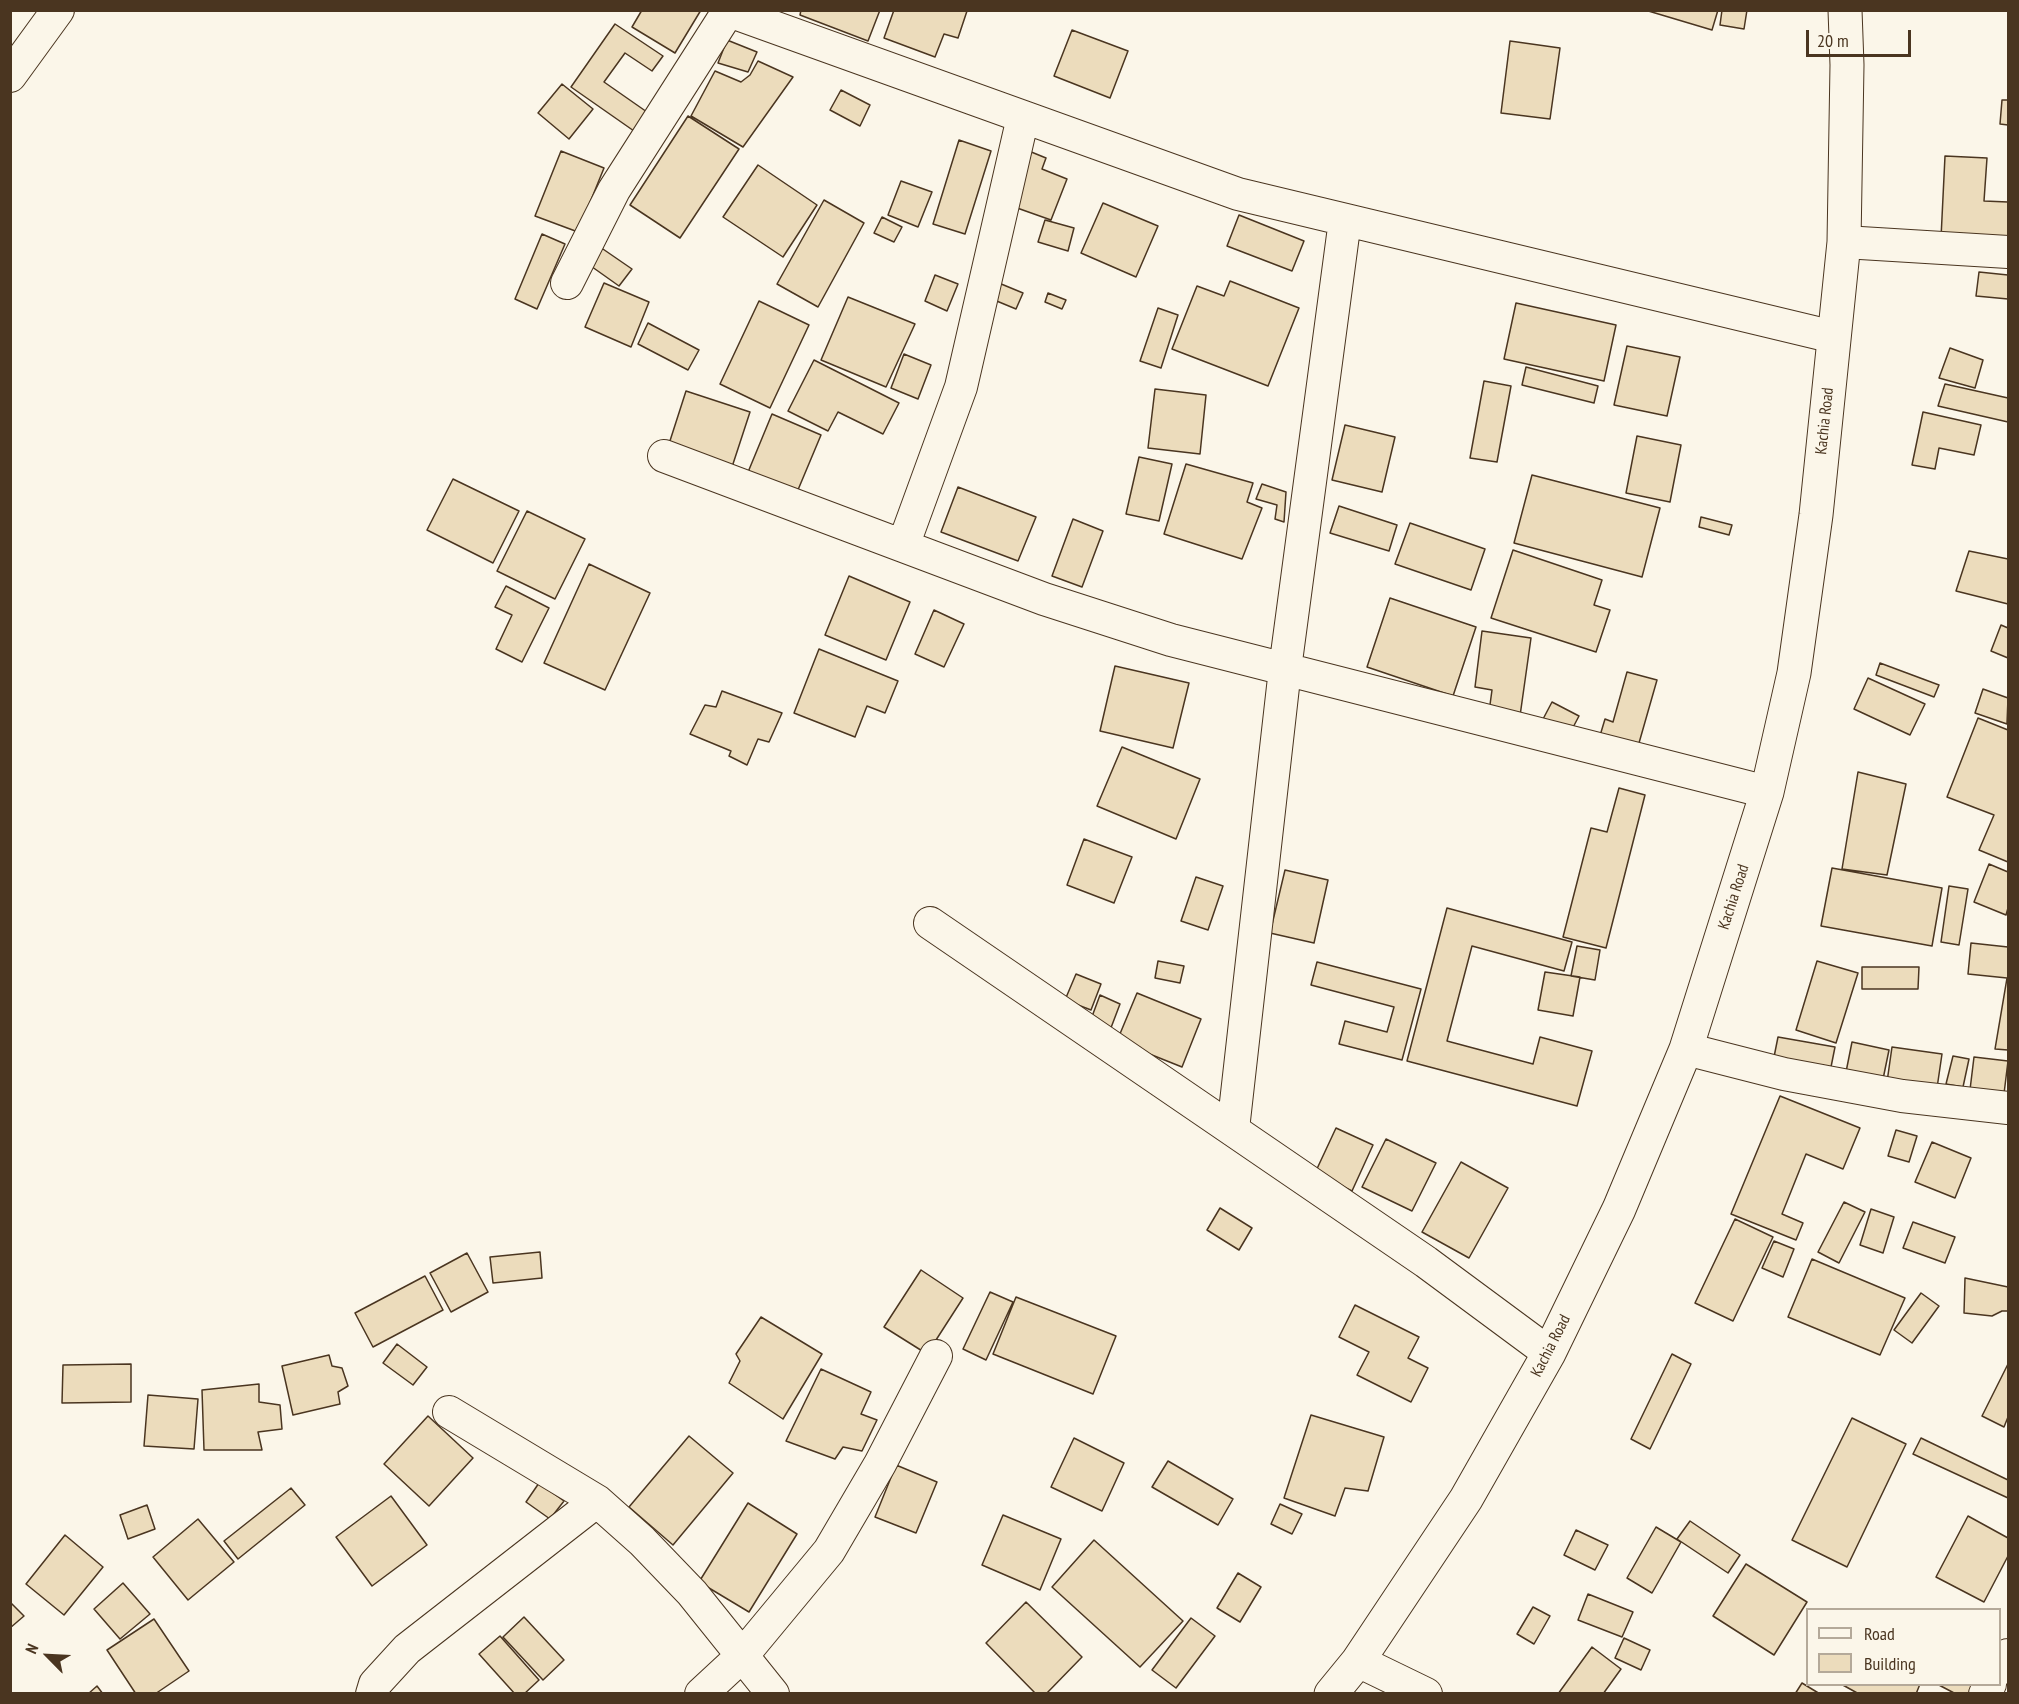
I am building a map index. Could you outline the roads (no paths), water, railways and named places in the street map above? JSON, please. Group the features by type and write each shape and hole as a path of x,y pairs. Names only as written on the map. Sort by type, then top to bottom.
{"highway":[{"name":"Kachia Road","path":"1330,1694 1358,1661 1466,1498 1549,1353 1619,1209 1686,1049 1767,792 1794,673 1816,515 1844,243 1845,10"}],"street":[{"path":"10,76 58,10"},
{"path":"567,283 614,190 729,11 1238,194 1834,337"},
{"path":"903,546 961,387 1023,117"},
{"path":"1233,1129 1285,669 1345,220"},
{"path":"1844,243 2008,252"},
{"path":"664,456 1044,599 1171,640 1767,792"},
{"path":"930,922 1426,1262 1549,1353"},
{"path":"1686,1049 1784,1074 1902,1096 2008,1108"},
{"path":"701,1694 742,1656 829,1551 880,1464 936,1356"},
{"path":"448,1412 597,1501 642,1541 692,1593 773,1694"},
{"path":"372,1694 375,1683 407,1648 597,1501"},
{"path":"1358,1661 1426,1694"}]}
